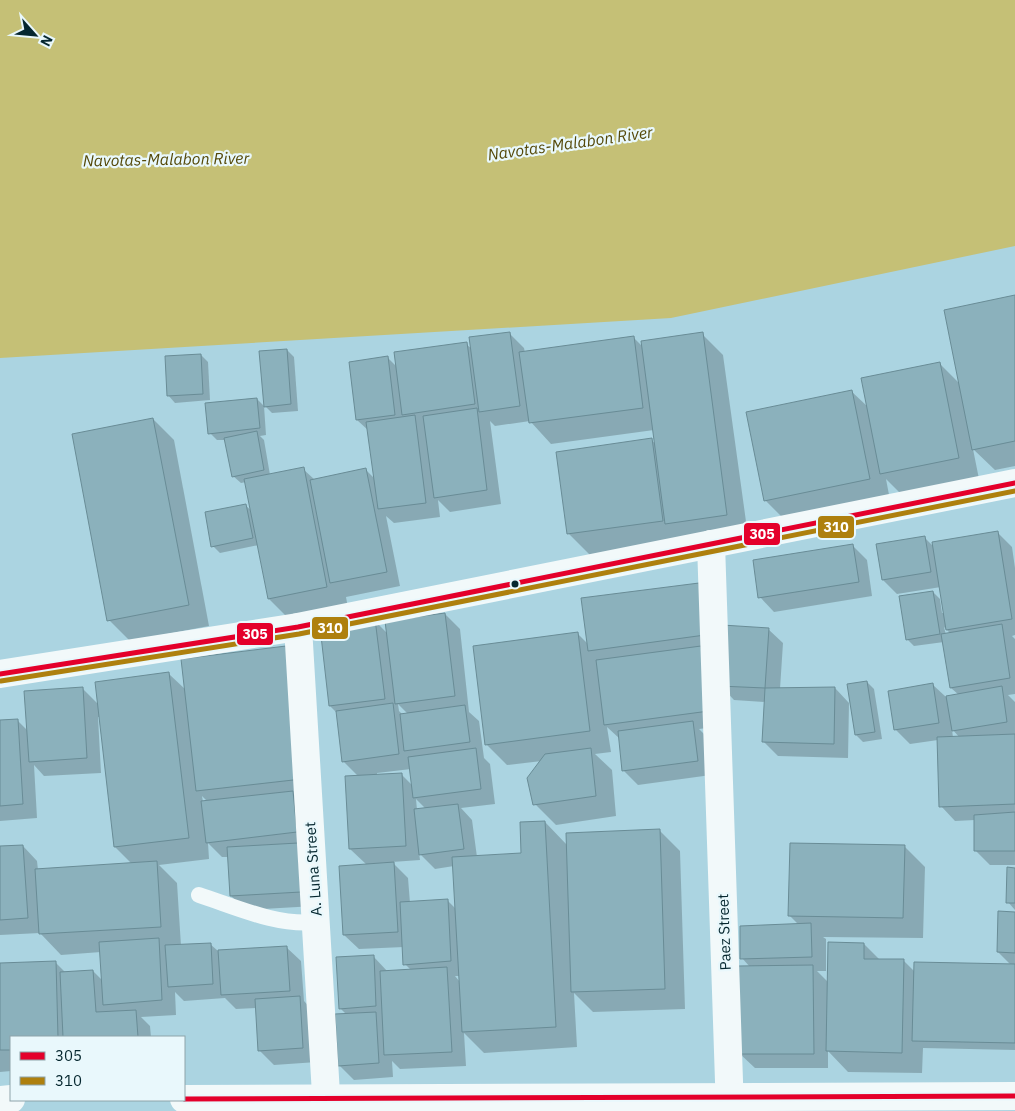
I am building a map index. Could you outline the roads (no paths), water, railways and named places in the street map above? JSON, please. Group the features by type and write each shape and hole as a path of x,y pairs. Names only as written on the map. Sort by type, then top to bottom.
{"main road":[{"path":"0,674 298,627 1015,483"},
{"name":"Paez Street","path":"712,544 730,1104"},
{"name":"A. Luna Street","path":"298,627 327,1105"},
{"path":"185,1099 327,1105 730,1104 1015,1096"}],"lane":[{"path":"198,895 262,916 300,923 316,922"}],"water":[{"name":"Navotas-Malabon River","path":"0,0 1015,0 1015,246 671,318 0,358"}]}
